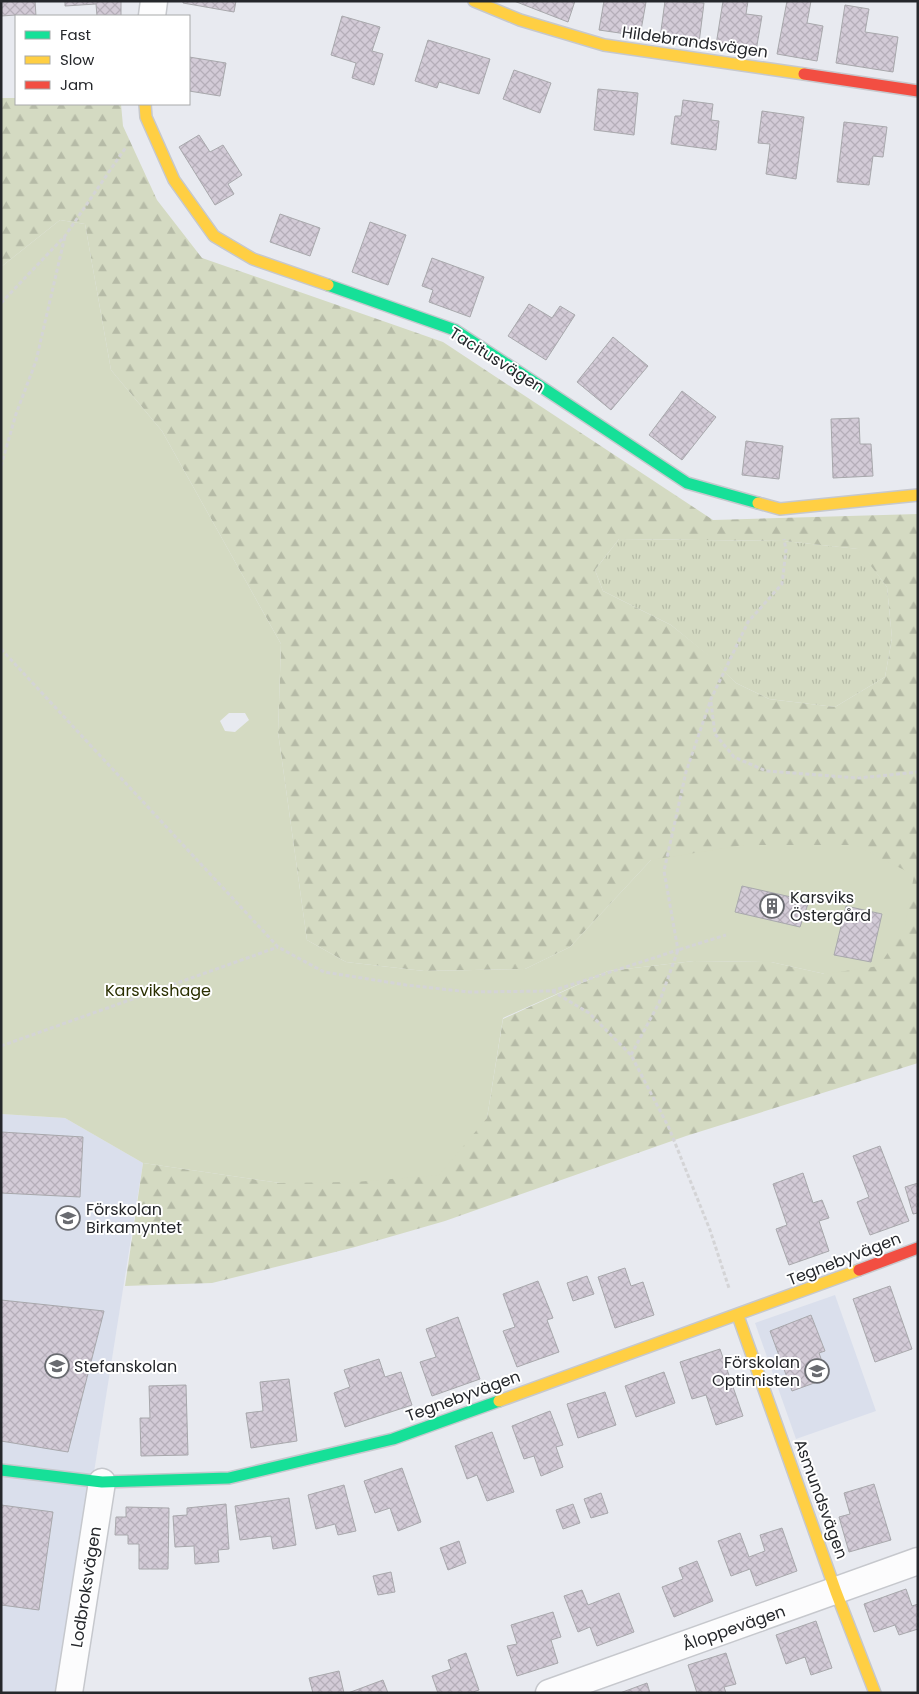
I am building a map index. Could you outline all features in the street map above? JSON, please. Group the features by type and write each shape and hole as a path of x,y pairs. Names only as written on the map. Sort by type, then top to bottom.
{"street":[{"path":"152,15 154,1"},
{"name":"Hildebrandsvägen","path":"474,1 520,20 604,45 918,91"},
{"name":"Tacitusvägen","path":"145,105 146,118 174,180 214,236 253,259 454,330 687,483 780,509 918,495"},
{"name":"Tegnebyvägen","path":"1,1470 102,1482 229,1478 393,1438 738,1316 918,1248"},
{"name":"Asmundsvägen","path":"738,1316 836,1592 875,1693"},
{"name":"Lodbroksvägen","path":"69,1693 102,1482"},
{"name":"Åloppevägen","path":"549,1693 836,1592 918,1561"}],"path":[{"path":"1,303 66,236 146,118"},
{"path":"1,466 16,414 36,361 66,236"},
{"path":"630,1055 659,1003 678,950 664,871 686,772 711,699 748,622 782,584 786,550 780,509"},
{"path":"1,648 278,947 324,972 406,985 469,992 552,991 726,935"},
{"path":"711,699 715,734 734,757 766,771 859,778 918,772"},
{"path":"1,1046 278,947"},
{"path":"552,991 589,1013 630,1055 669,1128 710,1230 738,1316"}],"shaded area":[{"path":"1,1114 65,1118 143,1163 59,1693 1,1693"},
{"name":"Förskolan Optimisten","path":"835,1295 876,1411 796,1439 755,1323"}],"green space":[{"path":"1,98 15,98 15,105 121,105 123,126 157,200 202,258 443,342 713,520 918,514 918,1063 686,1136 445,1221 355,1247 212,1283 125,1286 143,1163 280,1183 487,1118 503,1019 608,971 694,961 771,962 825,974 651,860 570,947 525,969 424,971 346,962 307,940 278,732 281,644 162,431 111,370 85,224 60,220 1,267","holes":["619,539 784,541 858,549 887,587 892,638 885,677 835,707 769,699 736,683 711,657 671,625 603,591 595,570"]},
{"name":"Karsvikshage","path":"60,220 85,224 111,370 162,431 281,644 278,732 307,940 346,962 424,971 525,969 570,947 651,860 744,845 855,845 914,875 905,927 879,966 825,974 771,962 694,961 608,971 503,1018 487,1118 439,1175 356,1182 280,1183 143,1163 65,1118 1,1114 1,267","holes":["229,713 245,713 249,720 235,732 225,731 220,721"]},
{"path":"619,539 784,541 859,549 887,587 892,638 885,677 835,707 769,699 736,683 710,657 671,625 603,591 595,570"}],"building":[{"path":"1,1 35,1 36,15 1,16"},
{"path":"65,1 121,1 121,15 97,15 96,4 65,6"},
{"path":"183,1 236,1 234,12 183,3"},
{"path":"514,1 575,1 568,22"},
{"path":"604,1 646,2 640,36 599,30"},
{"path":"665,1 704,3 699,43 660,38"},
{"path":"723,1 748,1 746,14 762,16 756,51 716,45"},
{"path":"787,1 811,1 807,23 823,26 817,61 777,54"},
{"path":"845,5 869,9 865,32 898,37 893,72 836,63"},
{"path":"342,16 380,27 372,51 383,54 374,85 352,78 356,63 331,55"},
{"path":"428,40 490,59 479,94 439,82 437,88 415,81"},
{"path":"190,57 226,63 220,96 190,91"},
{"path":"514,70 551,83 540,113 503,99"},
{"path":"598,89 638,93 634,135 594,130"},
{"path":"683,100 713,104 711,120 719,121 716,150 671,144 675,116 681,116"},
{"path":"762,111 804,117 796,179 766,174 770,144 758,143"},
{"path":"844,122 887,127 883,157 873,156 869,185 837,182"},
{"path":"199,135 210,152 223,145 242,175 228,184 234,194 215,205 179,147"},
{"path":"280,214 320,228 310,256 270,242"},
{"path":"370,222 406,235 388,285 352,272"},
{"path":"432,258 484,277 470,317 429,302 433,290 422,286"},
{"path":"529,304 552,318 560,306 575,315 546,360 508,336"},
{"path":"613,337 648,366 611,410 577,382"},
{"path":"682,391 716,417 682,460 649,435"},
{"path":"859,418 860,444 871,444 873,476 833,478 831,419"},
{"path":"746,441 783,446 779,479 742,475"},
{"name":"Karsviks Östergård","path":"742,886 809,901 800,927 735,912"},
{"name":"Karsviks Östergård","path":"846,906 882,914 871,962 834,955"},
{"path":"1,1132 83,1137 80,1197 1,1193"},
{"path":"880,1146 909,1221 870,1235 857,1202 869,1197 853,1156"},
{"path":"803,1173 813,1203 822,1200 829,1218 819,1221 829,1251 789,1265 776,1229 787,1225 773,1184"},
{"path":"918,1183 918,1213 913,1214 905,1187"},
{"path":"625,1268 631,1286 643,1282 654,1315 615,1328 598,1277"},
{"path":"587,1276 594,1294 573,1301 567,1283"},
{"path":"538,1281 553,1318 547,1320 559,1352 517,1367 503,1331 515,1327 503,1294"},
{"path":"890,1286 912,1349 875,1362 853,1299"},
{"name":"Stefanskolan","path":"1,1300 104,1311 68,1452 1,1441 3,1357 1,1356"},
{"path":"811,1315 825,1351 819,1353 828,1378 792,1391 770,1331"},
{"path":"458,1317 480,1379 432,1396 420,1362 436,1357 426,1329"},
{"path":"720,1349 743,1416 716,1425 706,1395 692,1399 680,1362"},
{"path":"379,1359 385,1377 401,1372 412,1405 345,1427 334,1393 350,1387 344,1370"},
{"path":"664,1372 675,1403 636,1417 625,1386"},
{"path":"289,1379 297,1441 251,1448 246,1413 263,1411 260,1382"},
{"path":"186,1385 188,1455 141,1456 140,1418 150,1418 149,1386"},
{"path":"605,1392 616,1425 578,1438 567,1404"},
{"path":"550,1411 563,1445 556,1447 563,1467 541,1476 534,1456 524,1459 512,1426"},
{"path":"492,1432 514,1492 487,1501 477,1475 467,1479 455,1446"},
{"path":"402,1468 421,1522 398,1531 390,1508 375,1513 364,1481"},
{"path":"874,1484 891,1540 849,1552 839,1517 850,1514 844,1493"},
{"path":"344,1485 356,1531 338,1535 335,1524 316,1529 308,1495"},
{"path":"601,1493 608,1513 591,1518 584,1499"},
{"path":"289,1498 296,1545 273,1549 271,1536 240,1540 235,1506"},
{"path":"226,1504 229,1549 218,1550 219,1562 195,1564 194,1546 175,1547 173,1516 187,1515 187,1508"},
{"path":"573,1504 580,1523 563,1529 556,1510"},
{"path":"1,1505 53,1512 39,1610 1,1605"},
{"path":"126,1507 169,1508 168,1569 139,1569 139,1544 128,1544 128,1535 115,1535 116,1517 126,1517"},
{"path":"782,1528 797,1571 756,1586 750,1569 731,1576 718,1541 740,1533 749,1557 765,1551 760,1535"},
{"path":"459,1541 466,1563 448,1570 440,1548"},
{"path":"697,1561 713,1601 674,1617 662,1587 683,1579 679,1568"},
{"path":"391,1572 395,1592 378,1595 373,1576"},
{"path":"906,1589 912,1606 918,1604 918,1629 899,1635 895,1625 874,1632 864,1604"},
{"path":"582,1590 588,1605 619,1593 634,1632 597,1646 590,1627 578,1632 564,1596"},
{"path":"553,1612 561,1637 551,1640 558,1663 517,1676 507,1646 517,1644 511,1625"},
{"path":"816,1621 832,1668 811,1675 805,1657 786,1664 776,1635"},
{"path":"466,1653 479,1690 470,1693 438,1693 432,1676 451,1669 448,1660"},
{"path":"726,1653 736,1684 724,1687 726,1693 697,1693 688,1665"},
{"path":"339,1671 344,1693 313,1693 309,1678"},
{"path":"383,1680 388,1693 348,1693"},
{"path":"647,1683 650,1693 620,1693"}],"traffic: fast":[{"path":"328,285 455,330 687,483 758,503"},
{"path":"1,1470 102,1482 229,1478 393,1439 499,1401"}],"traffic: slow":[{"path":"474,1 520,20 604,45 804,74"},
{"path":"145,105 146,117 174,180 214,236 253,259 328,285"},
{"path":"758,503 780,509 918,495"},
{"path":"499,1401 859,1270"},
{"path":"738,1316 836,1592 875,1693"}],"traffic: jam":[{"path":"804,74 918,91"},
{"path":"859,1270 918,1248"}],"place":[{"name":"Karsviks Östergård","path":"772,906"},
{"name":"Förskolan Birkamyntet","path":"68,1218"},
{"name":"Stefanskolan","path":"57,1366"},
{"name":"Förskolan Optimisten","path":"817,1371"}]}
